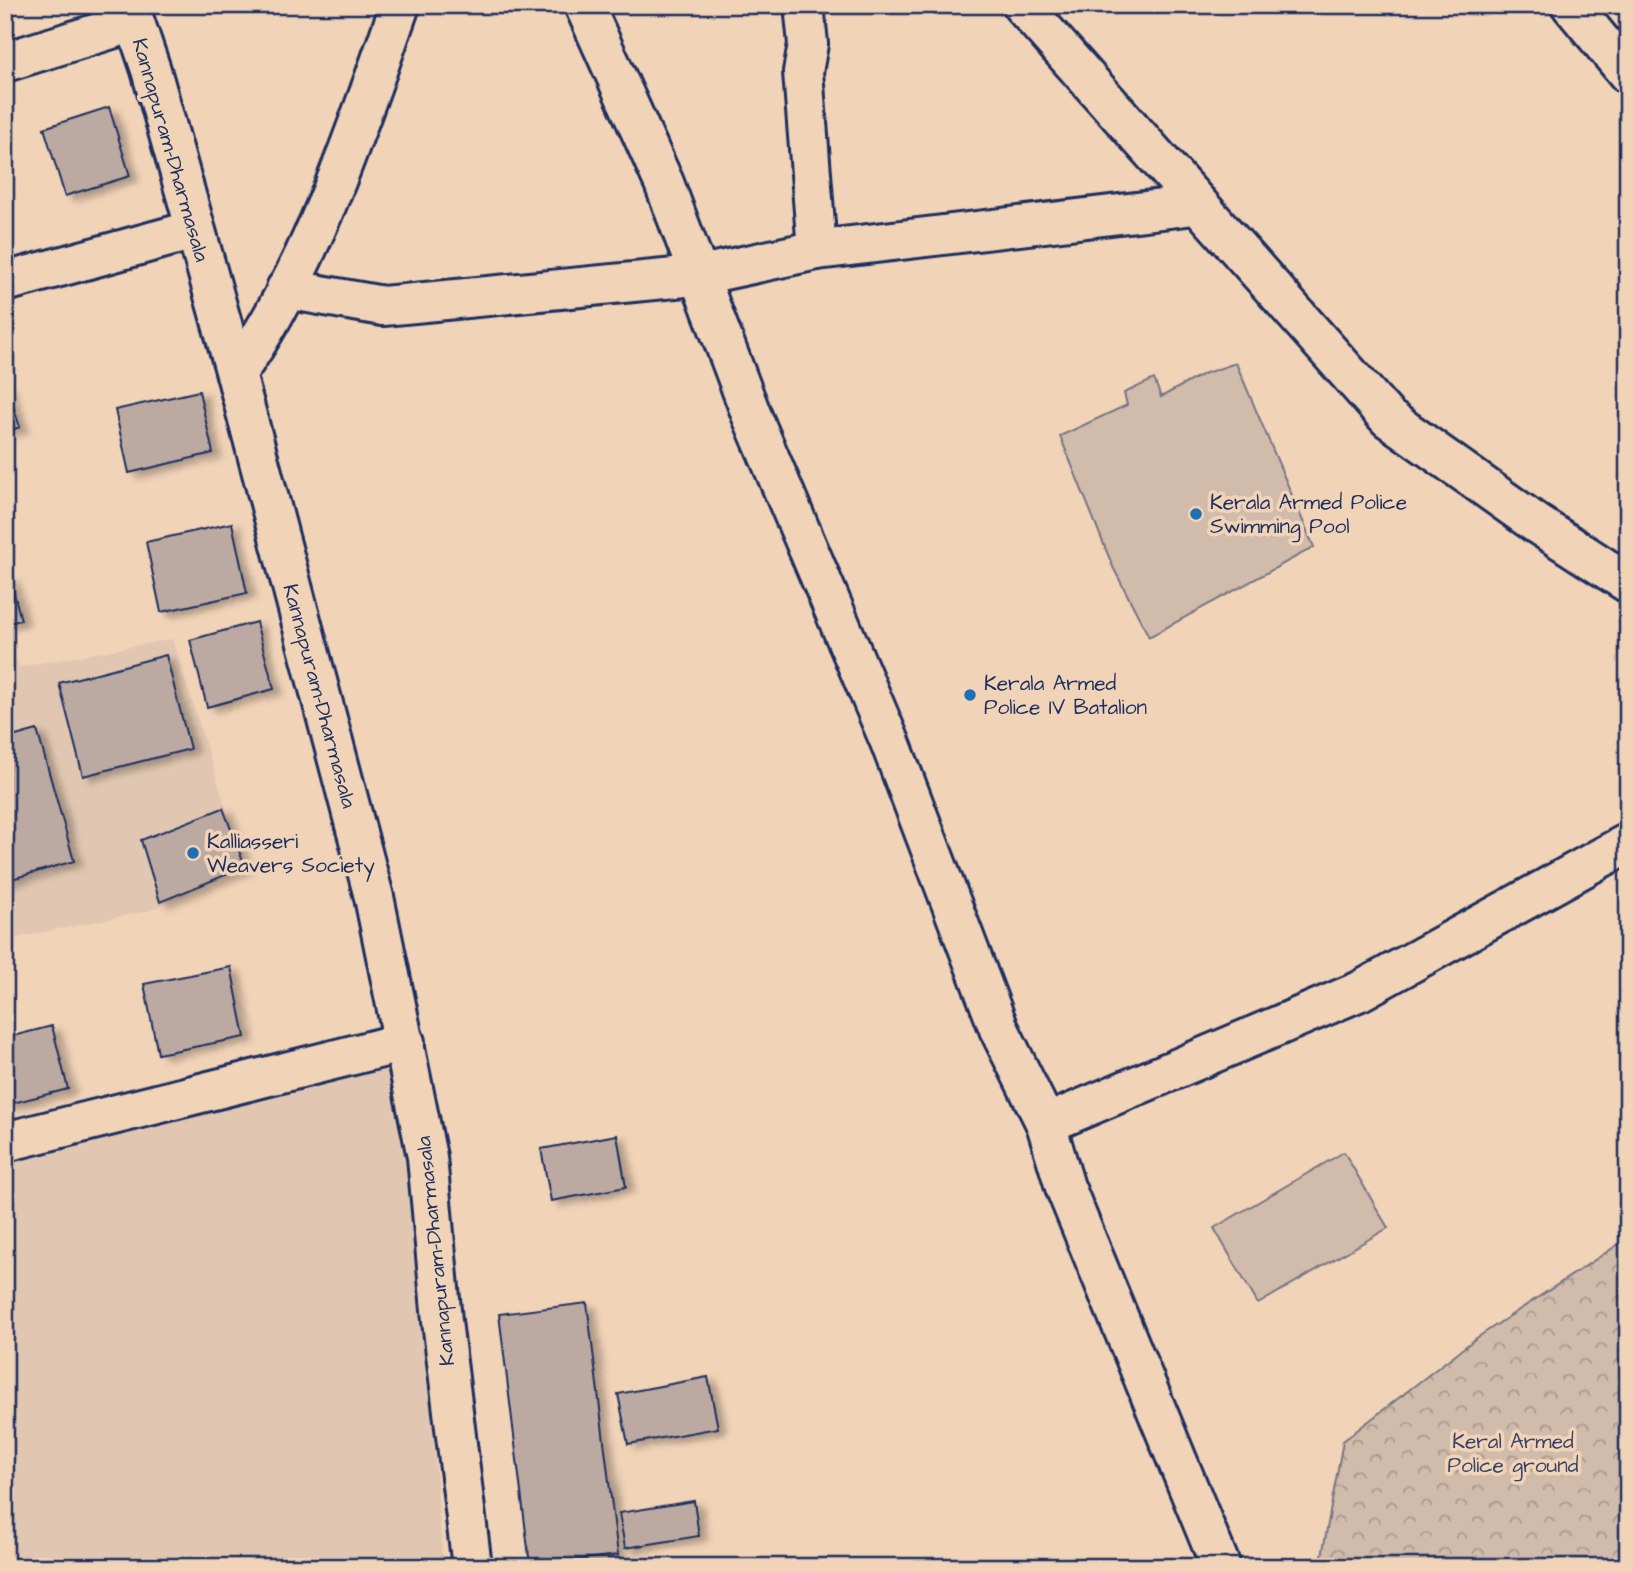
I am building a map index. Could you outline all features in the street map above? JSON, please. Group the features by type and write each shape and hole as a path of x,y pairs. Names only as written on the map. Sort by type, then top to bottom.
{"street":[{"path":"236,374 260,341 323,211 400,5"},
{"path":"584,5 664,183 696,276 751,414 890,742 999,1029 1046,1124 1065,1186 1221,1567"},
{"path":"804,5 808,44 803,72 817,250"},
{"path":"1022,5 1195,205 1388,418 1536,524 1628,583"},
{"path":"1571,5 1628,74"},
{"path":"5,62 132,14"},
{"name":"Kannapuram-Dharmasala","path":"132,14 236,374 374,897 427,1157 442,1321 472,1567"},
{"path":"286,289 383,306 696,276 817,250 1195,205"},
{"path":"5,282 194,230"},
{"path":"1046,1124 1360,991 1628,843"},
{"path":"5,1142 405,1042"}],"shaded area":[{"name":"Kalliasseri Weavers Society","path":"5,615 19,667 172,639 245,867 148,911 5,940"},
{"path":"405,1042 443,1567 5,1567 5,1142"}],"green space":[{"name":"Kerala Armed Police Swimming Pool","path":"1236,363 1314,547 1149,637 1113,567 1060,436 1127,405 1124,393 1154,379 1161,397 1203,374"},
{"path":"1344,1152 1388,1228 1258,1304 1214,1228"},
{"name":"Keral Armed Police ground","path":"1628,1238 1628,1567 1320,1567 1343,1441 1475,1339"}],"building":[{"path":"109,107 130,176 65,196 44,128"},
{"path":"5,382 20,427 5,432"},
{"path":"199,391 213,453 129,473 115,410"},
{"path":"232,523 247,593 161,612 146,542"},
{"path":"10,578 21,620 5,624 5,579"},
{"path":"256,622 274,689 207,707 190,640"},
{"path":"166,655 190,749 83,776 59,683"},
{"path":"37,730 74,861 5,881 5,739"},
{"name":"Kalliasseri Weavers Society","path":"223,808 245,867 160,902 141,840"},
{"path":"231,967 245,1037 158,1054 144,984"},
{"path":"52,1026 68,1089 5,1105 5,1038"},
{"path":"617,1135 626,1187 551,1201 541,1149"},
{"path":"587,1303 618,1555 530,1565 499,1314"},
{"path":"708,1377 718,1428 628,1444 618,1394"},
{"path":"694,1501 699,1536 625,1548 619,1513"}],"place":[{"name":"Kerala Armed Police Swimming Pool","path":"1196,514"},
{"name":"Kerala Armed Police IV Batalion","path":"970,695"},
{"name":"Kalliasseri Weavers Society","path":"193,853"}]}
